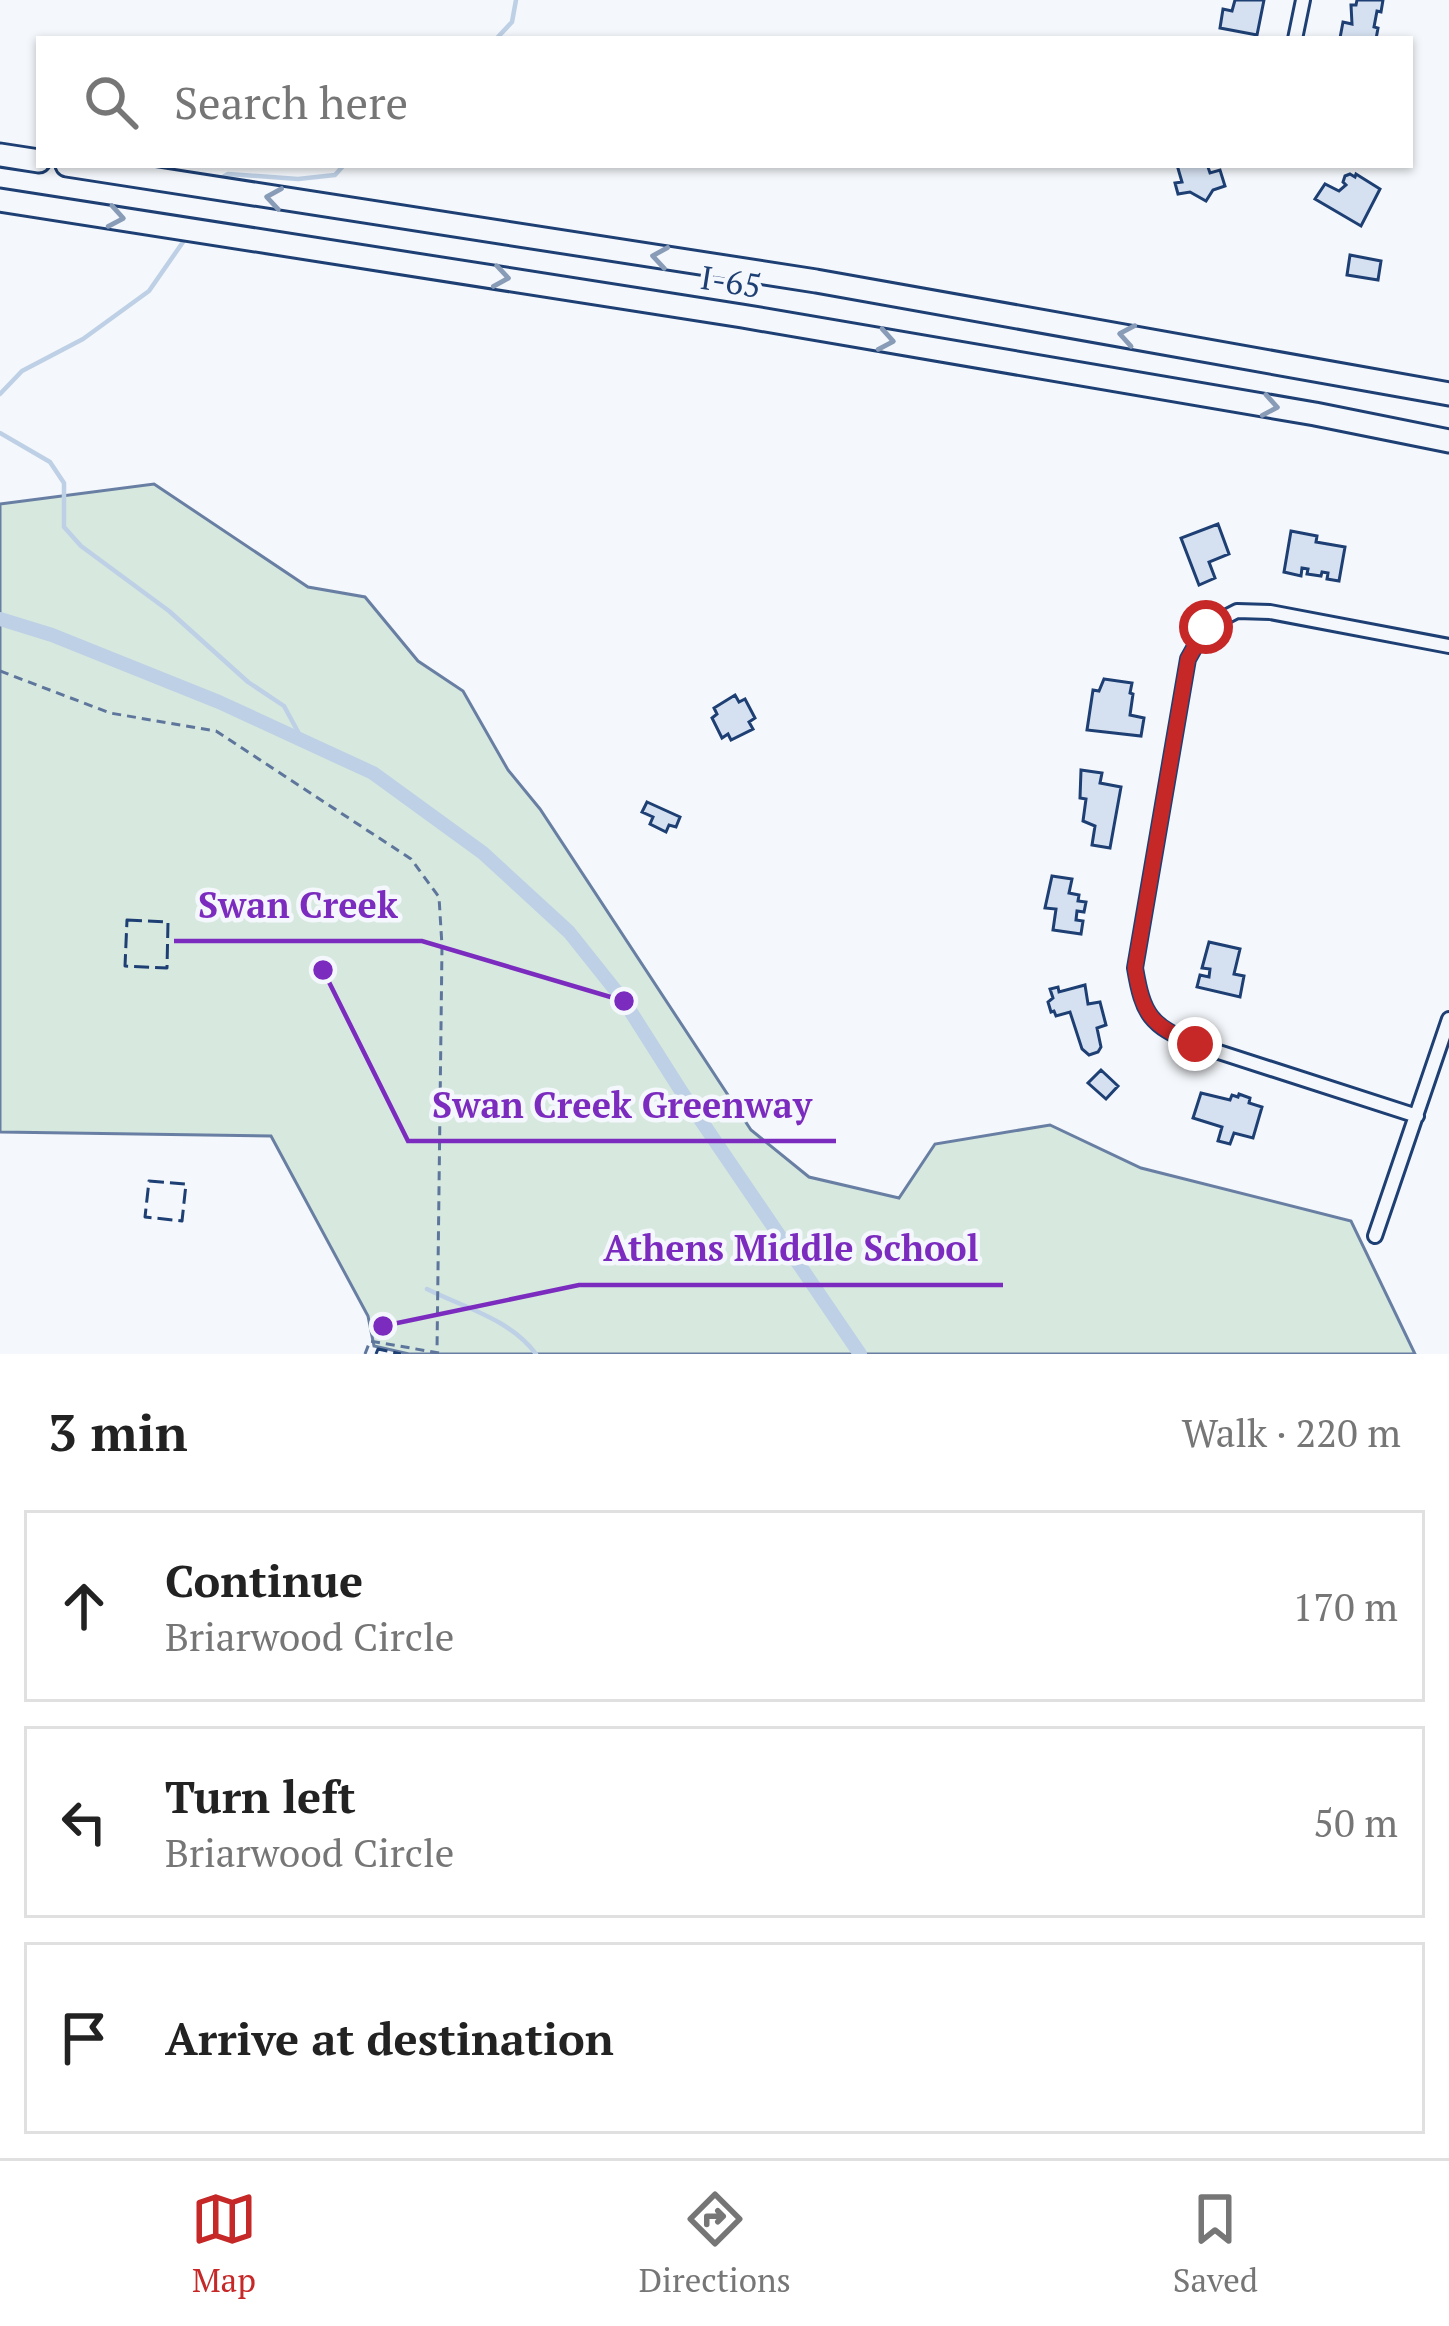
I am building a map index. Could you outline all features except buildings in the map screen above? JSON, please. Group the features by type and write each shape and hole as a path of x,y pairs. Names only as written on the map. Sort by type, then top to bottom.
{"highway":[{"path":"0,154 36,160"},
{"path":"87,168 816,280 1449,394"},
{"name":"I-65","path":"0,200 742,316 1449,441"}],"street":[{"path":"1296,36 1303,0"},
{"path":"1417,1115 1165,1031 1142,1004 1135,968 1188,659 1206,627 1237,611 1270,613 1449,646"},
{"path":"1376,1236 1449,1018"}],"path":[{"path":"0,671 110,712 216,731 411,859 439,897 437,1351"},
{"path":"365,1354 370,1341 445,1354"}],"shaded area":[{"path":"154,484 308,587 365,597 418,661 463,691 508,770 540,809 751,1130 809,1177 899,1198 935,1144 1050,1125 1141,1168 1351,1221 1415,1354 409,1354 374,1346 368,1316 271,1136 0,1132 0,504"}],"waterway":[{"path":"499,36 512,22 516,0"},
{"path":"218,180 228,174 298,179 335,175 341,168"},
{"path":"0,394 22,371 83,339 149,291 183,242"},
{"path":"0,433 50,462 64,483 64,527 81,546 284,706 303,741"},
{"path":"0,619 219,702 373,773 483,853 569,932 624,1001 860,1354"},
{"path":"427,1289 500,1323 536,1354"}],"fence":[{"path":"127,920 168,922 167,968 125,966 127,920"},
{"path":"149,1181 186,1184 182,1221 145,1217 149,1181"},
{"path":"376,1354 378,1349 401,1354"}],"place":[{"name":"Swan Creek Greenway","path":"323,970"},
{"name":"Swan Creek","path":"624,1001"},
{"name":"Athens Middle School","path":"383,1326"}],"route":[{"path":"1195,1044 1165,1031 1142,1004 1135,968 1188,659 1206,627"}]}
